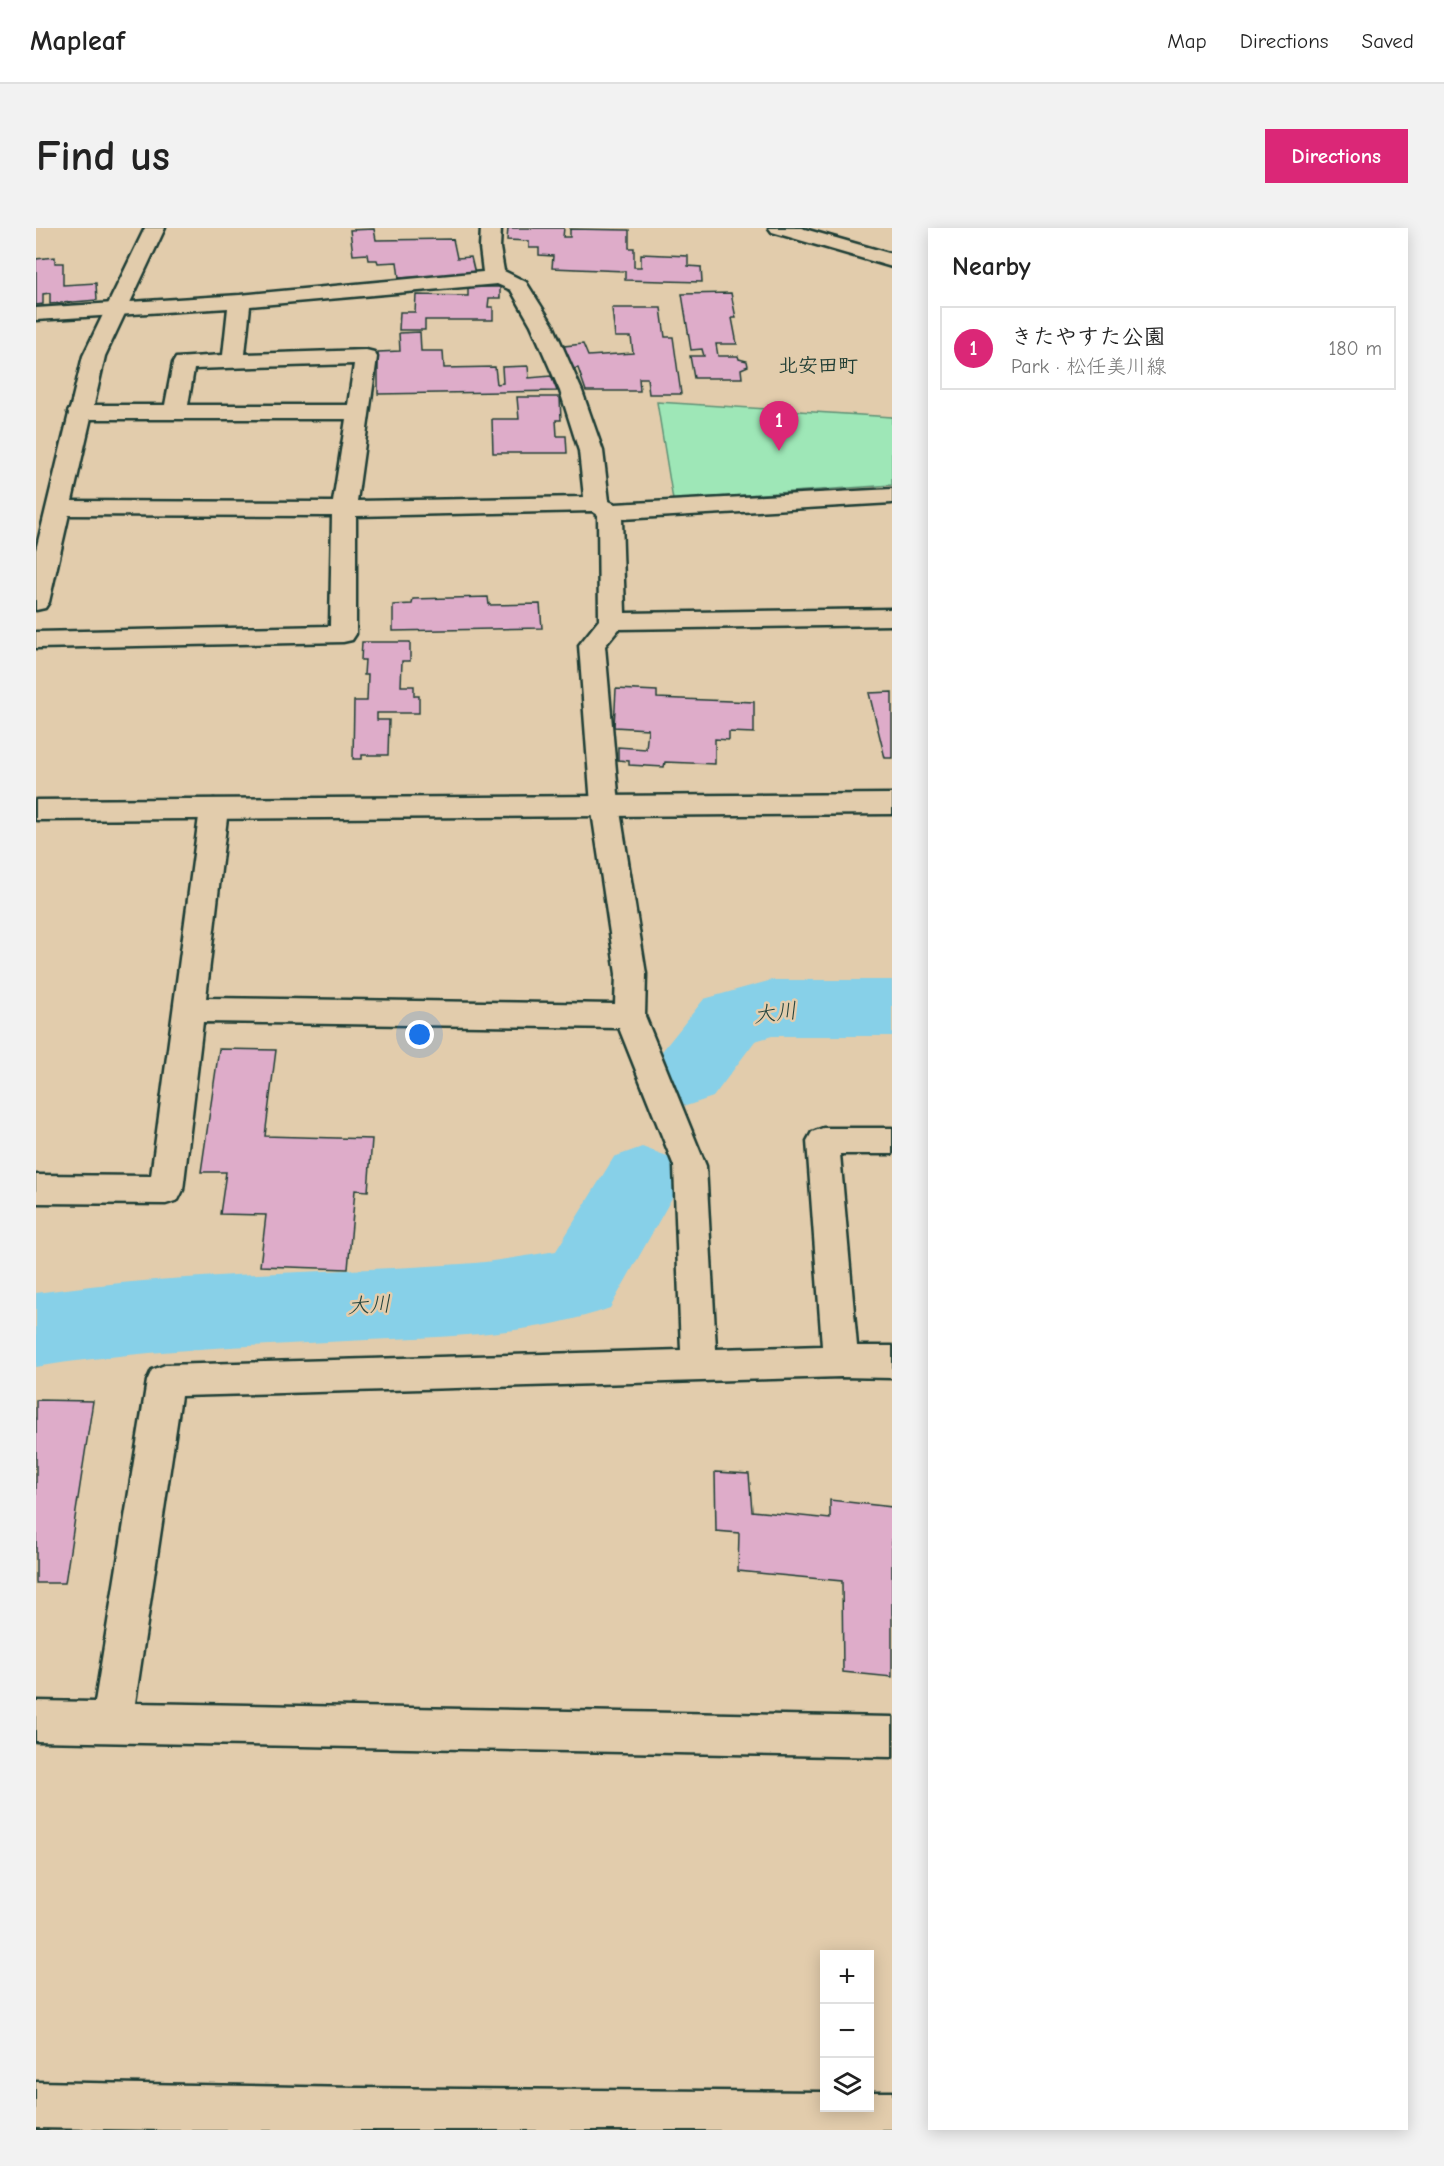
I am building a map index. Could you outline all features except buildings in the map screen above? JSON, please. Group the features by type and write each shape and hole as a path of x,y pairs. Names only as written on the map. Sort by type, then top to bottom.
{"street":[{"path":"36,602 94,356 155,228"},
{"path":"491,228 490,248 494,274 519,286 542,325 571,391 591,451 604,508 612,621 592,645 605,805 631,974 630,1016 690,1166 699,1366"},
{"path":"779,228 892,261"},
{"path":"36,314 240,301 499,277"},
{"path":"233,361 240,301"},
{"path":"36,640 343,633 344,509 356,412 366,357 184,363 175,412"},
{"path":"79,412 356,412"},
{"path":"59,508 604,508 892,496"},
{"path":"612,621 892,617"},
{"path":"36,810 892,804"},
{"path":"36,1189 166,1190 214,809"},
{"path":"189,1010 630,1016"},
{"path":"841,1361 823,1141 892,1141"},
{"path":"112,1722 165,1381 841,1361 892,1362"},
{"path":"36,1720 892,1737"},
{"path":"36,2105 354,2121 892,2115"}],"green space":[{"path":"657,402 892,417 892,485 673,500"}],"waterway":[{"name":"大川","path":"686,1076 730,1019 772,1008 892,1008"},
{"name":"大川","path":"36,1330 80,1323 190,1313 464,1300 581,1283 642,1180"}],"place":[{"name":"きたやすた公園","path":"779,451"}],"district":[{"name":"北安田町","path":"818,365"}]}
